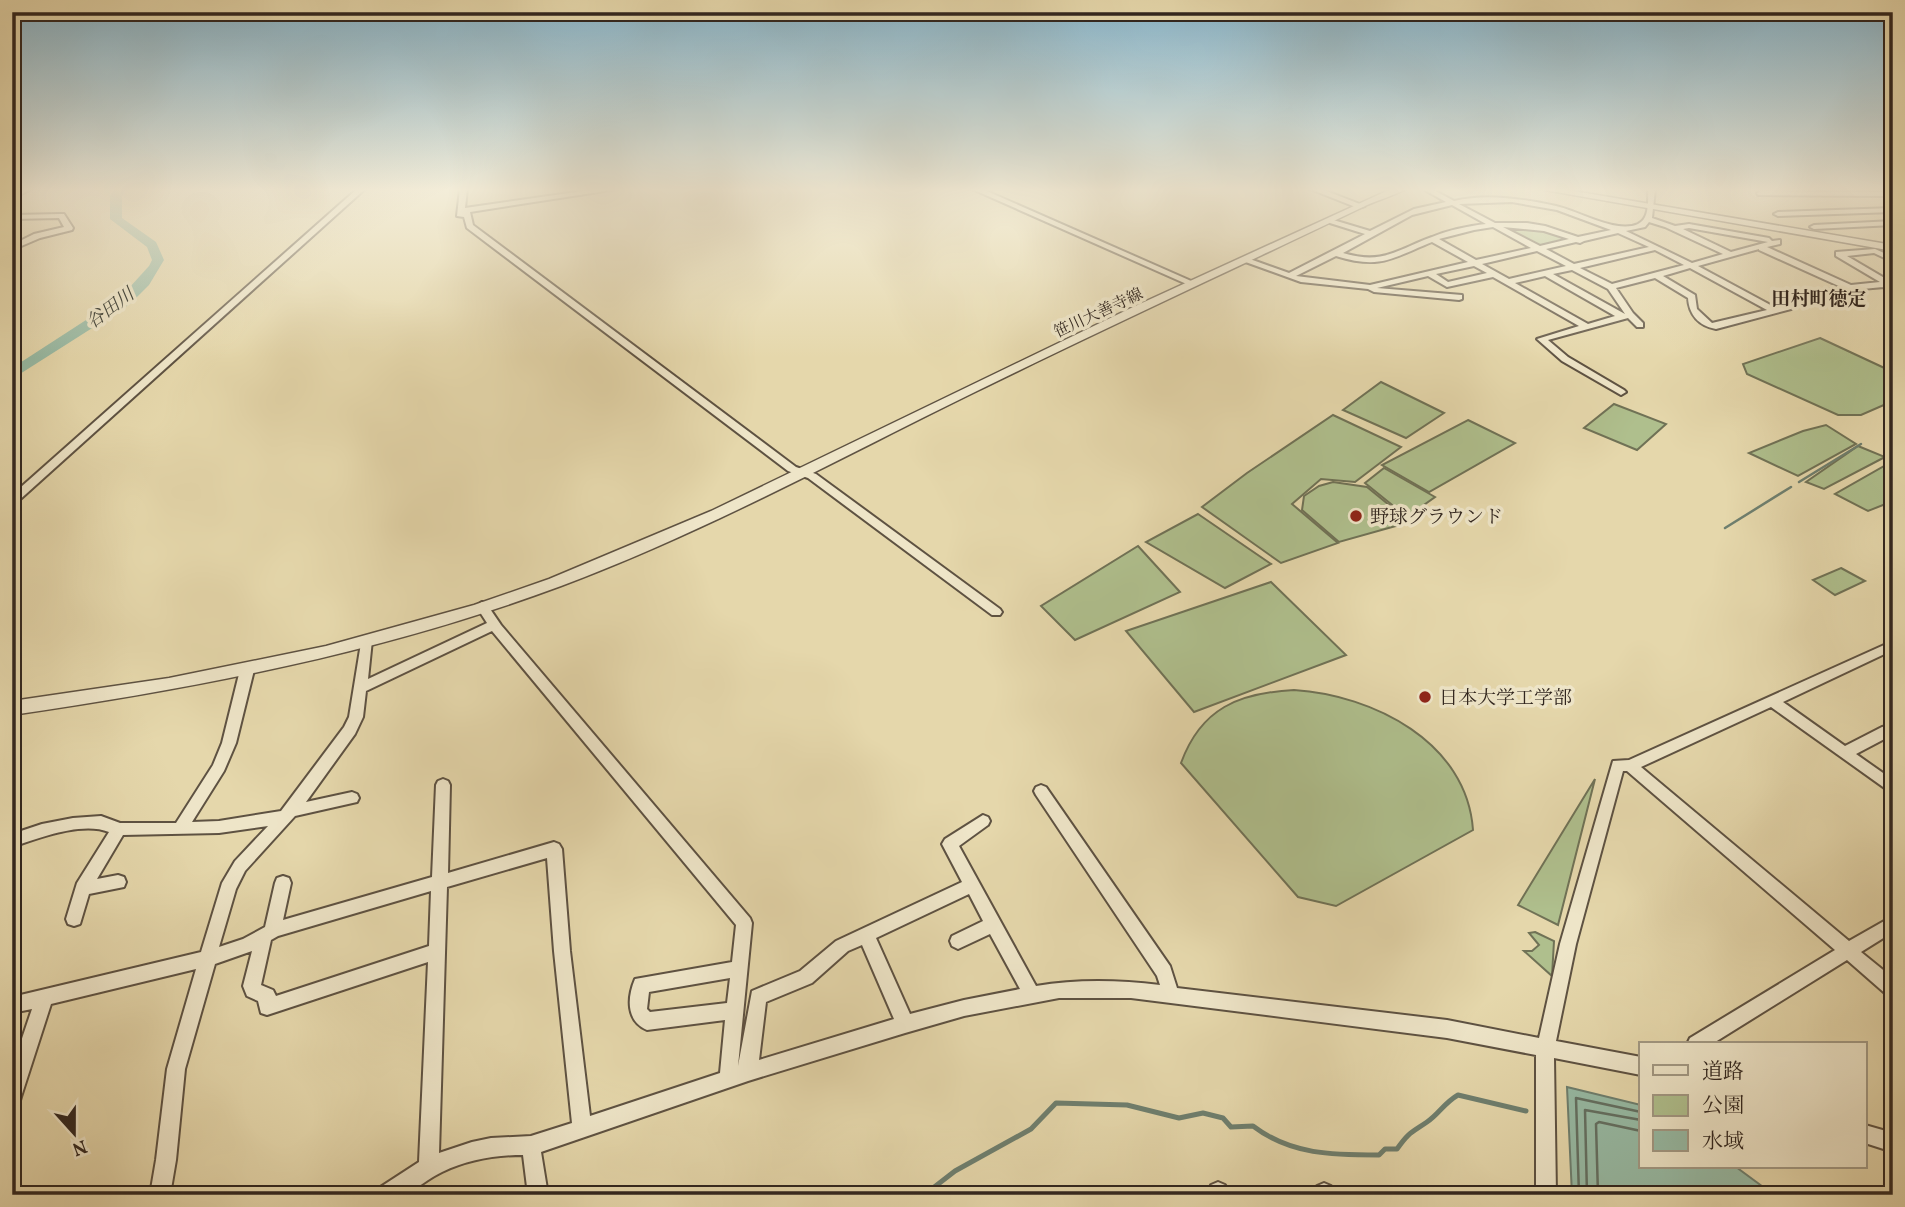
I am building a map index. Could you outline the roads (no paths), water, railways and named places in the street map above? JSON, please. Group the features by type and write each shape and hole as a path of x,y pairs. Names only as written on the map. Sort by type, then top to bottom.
{"street":[{"path":"12,501 300,245"},
{"path":"493,245 799,472 811,476 996,612"},
{"path":"1104,245 1194,284"},
{"name":"笹川大善寺線","path":"12,708 127,693 247,670 366,640 482,606 626,554 718,513 1277,245"},
{"path":"1289,276 1350,245"},
{"path":"1336,253 1360,262 1380,262 1418,245"},
{"path":"1444,245 1587,327"},
{"path":"1532,245 1611,286 1626,316"},
{"path":"1244,260 1301,280 1370,287 1561,245"},
{"path":"1650,245 1775,311"},
{"path":"1711,245 1731,255"},
{"path":"1611,286 1766,245"},
{"path":"1508,282 1655,248"},
{"path":"1762,248 1848,287"},
{"path":"1891,285 1839,254 1875,251 1893,260"},
{"path":"1865,269 1893,267"},
{"path":"1430,274 1447,285 1494,274"},
{"path":"1548,274 1640,325"},
{"path":"1656,275 1692,297 1693,310 1709,325 1716,326 1788,307 1790,301 1848,287 1867,284 1891,285"},
{"path":"1370,287 1374,290 1459,297"},
{"path":"1621,392 1565,359 1541,339 1626,316"},
{"path":"482,606 744,923 729,1080"},
{"path":"359,689 495,624"},
{"path":"160,1195 176,1069 233,876 288,814 350,730 356,717 366,640"},
{"path":"1546,1195 1545,1049 1569,941 1618,765 1630,766 1893,645"},
{"path":"180,829 219,767 229,743 247,670"},
{"path":"1772,701 1893,788"},
{"path":"1844,753 1887,731"},
{"path":"1630,766 1893,989"},
{"path":"429,1166 431,1050 443,785"},
{"path":"1041,791 1164,972 1171,995"},
{"path":"12,842 42,830 73,824 101,822 119,829 219,827 352,798"},
{"path":"983,821 950,844 1032,995"},
{"path":"74,919 83,888 119,829"},
{"path":"12,1005 209,958 248,945 268,933 554,849 562,951 582,1128"},
{"path":"83,888 118,882"},
{"path":"283,883 252,986 253,990 267,996 267,1007 437,951"},
{"path":"748,1072 758,997 806,976 842,946 972,885"},
{"path":"1699,1042 1893,923"},
{"path":"958,940 993,924"},
{"path":"866,934 905,1024"},
{"path":"736,1010 647,1021 638,1012 641,985 740,968"},
{"path":"386,1195 429,1166 456,1155 516,1145 531,1146 748,1072 905,1024 964,1008 1032,995 1091,989 1131,990 1447,1029 1639,1066"},
{"path":"12,1097 44,998"},
{"path":"1867,1135 1893,1143"},
{"path":"531,1146 538,1195"}],"water":[{"path":"1567,1087 1639,1105 1639,1168 1737,1168 1774,1195 1572,1195"}],"waterway":[{"name":"谷田川","path":"12,375 125,301 140,287 158,260 152,245"},
{"path":"1799,482 1861,444"},
{"path":"1725,528 1791,487"},
{"path":"924,1195 955,1171 1031,1129 1056,1103 1127,1105 1179,1118 1203,1113 1223,1118 1231,1127 1253,1126 1267,1136 1297,1148 1362,1155 1379,1155 1385,1149 1397,1149 1404,1139 1458,1095 1526,1111"}],"place":[{"name":"野球グラウンド","path":"1356,516"},
{"name":"日本大学工学部","path":"1425,697"}],"district":[{"name":"田村町徳定","path":"1819,298"}]}
